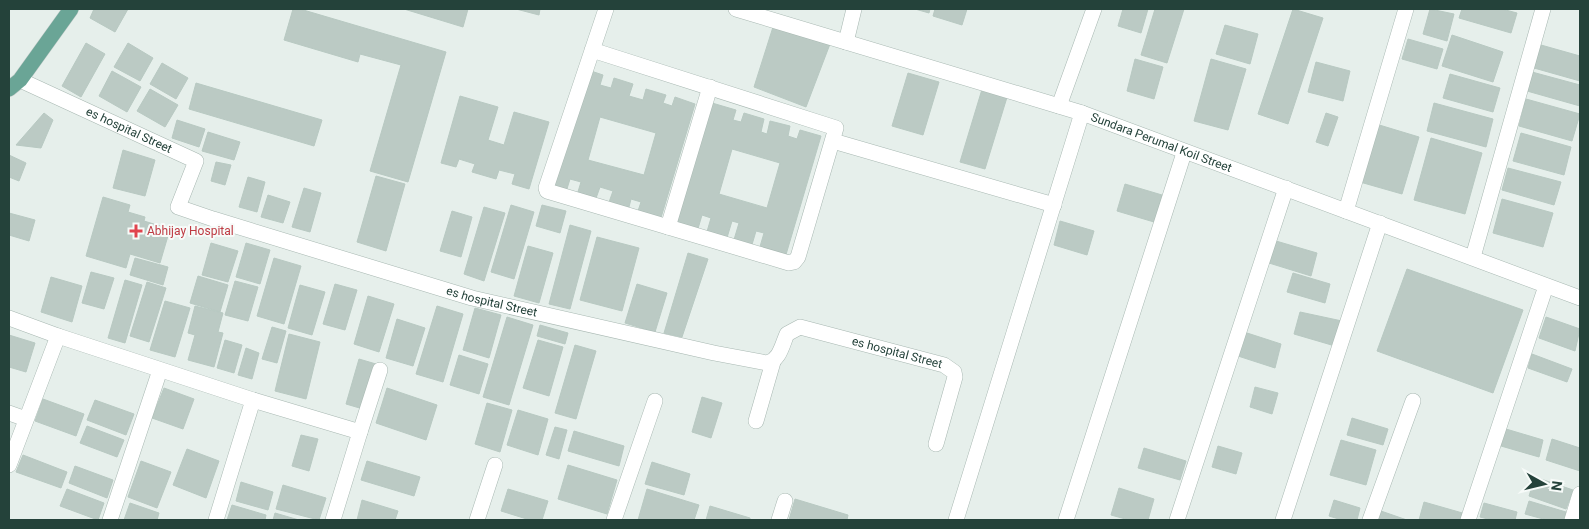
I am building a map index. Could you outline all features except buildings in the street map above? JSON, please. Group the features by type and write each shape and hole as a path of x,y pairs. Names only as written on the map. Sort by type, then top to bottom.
{"main road":[{"path":"14,84 71,9"}],"street":[{"path":"592,50 836,128 798,256 794,262 789,263 547,191 546,188 592,50 606,9"},
{"name":"Sundara Perumal Koil Street","path":"736,9 1082,113 1184,153 1473,256 1580,298"},
{"path":"846,42 854,9"},
{"path":"1059,106 1094,9"},
{"path":"1346,211 1406,9"},
{"path":"1473,256 1543,9"},
{"name":"es hospital Street","path":"14,84 196,161 178,206 222,222 472,298 714,353 767,363 773,362 779,355 787,334 800,327 944,365 954,372 955,377 936,444"},
{"path":"668,227 710,87"},
{"path":"957,520 1082,113"},
{"path":"833,141 1054,205"},
{"path":"1066,520 1184,153"},
{"path":"1177,520 1286,188"},
{"path":"1283,520 1380,223"},
{"path":"1468,520 1546,286"},
{"path":"9,318 160,370 360,432"},
{"path":"9,465 58,336"},
{"path":"756,421 773,362"},
{"path":"110,520 160,370"},
{"path":"333,520 380,370"},
{"path":"216,520 253,400"},
{"path":"614,520 655,401"},
{"path":"1370,520 1413,401"},
{"path":"9,413 26,419"},
{"path":"476,520 495,465"},
{"path":"1572,520 1580,494"},
{"path":"779,520 785,501"}],"place":[{"name":"Abhijay Hospital","path":"136,231"}]}
